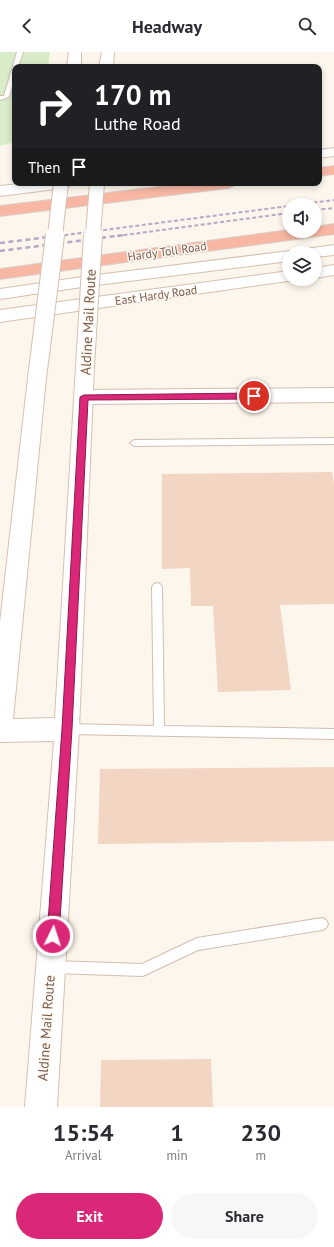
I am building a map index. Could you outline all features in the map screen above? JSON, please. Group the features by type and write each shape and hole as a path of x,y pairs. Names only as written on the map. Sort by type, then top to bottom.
{"highway":[{"path":"322,172 334,170"},
{"path":"0,211 204,186"},
{"name":"Hardy Toll Road","path":"0,274 334,229"}],"main road":[{"path":"74,64 75,52"},
{"path":"106,64 108,52"},
{"path":"322,154 334,152"},
{"path":"0,191 38,186"},
{"path":"61,186 37,378 0,730 67,729"},
{"name":"Aldine Mail Route","path":"41,1107 67,729 89,281 97,186"},
{"path":"322,252 334,250"},
{"path":"0,294 89,281 282,257"},
{"path":"322,272 334,270"},
{"name":"East Hardy Road","path":"0,316 282,277"},
{"path":"84,397 334,395"}],"lane":[{"path":"16,64 20,52"},
{"path":"0,98 6,97 12,78"},
{"path":"134,443 334,441"},
{"path":"157,587 159,730"},
{"path":"67,729 334,734"},
{"path":"50,967 143,970 197,944 322,924"}],"green space":[{"path":"0,52 50,52 48,64 12,64 12,143 0,146"}],"building":[{"path":"332,472 334,484 334,604 280,605 291,690 218,692 213,606 191,606 190,568 162,569 162,474"},
{"path":"334,767 334,841 98,844 100,769"},
{"path":"211,1059 213,1107 100,1107 101,1060"}],"railway":[{"path":"322,202 334,200"},
{"path":"58,236 282,207"},
{"path":"322,209 334,208"},
{"path":"117,236 282,214"},
{"path":"0,243 65,235"},
{"path":"0,251 124,235"}],"route":[{"path":"53,936 67,729 84,397 254,396"}]}
